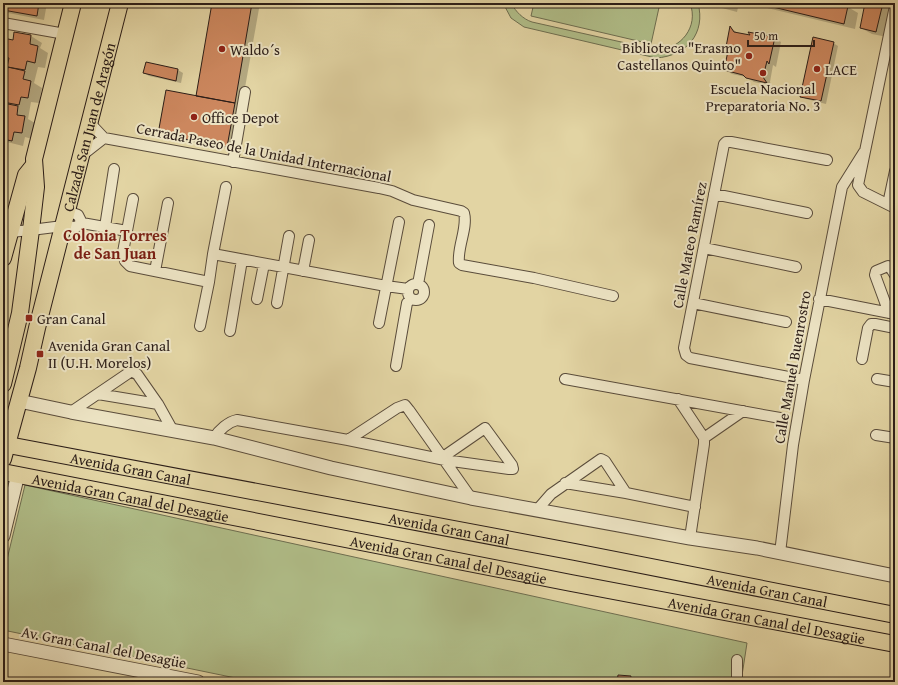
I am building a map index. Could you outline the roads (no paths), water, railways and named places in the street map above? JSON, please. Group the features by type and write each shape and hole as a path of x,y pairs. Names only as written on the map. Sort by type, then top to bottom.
{"main road":[{"path":"3,383 20,313 36,187 34,159 73,3"},
{"name":"Calzada San Juan de Aragón","path":"4,449 19,401 120,3"},
{"path":"3,258 26,174 34,165"},
{"name":"Avenida Gran Canal","path":"4,449 567,550 895,615"},
{"name":"Avenida Gran Canal del Desagüe","path":"8,474 895,644"}],"street":[{"path":"894,10 858,185 863,192 891,206 895,172"},
{"path":"3,23 65,34"},
{"path":"233,162 245,92"},
{"path":"81,156 104,138 89,122"},
{"name":"Cerrada Paseo de la Unidad Internacional","path":"104,138 392,191 413,200 458,210 464,213 465,219 458,258 459,263 462,265 534,278 613,296"},
{"name":"Calle Mateo Ramírez","path":"804,380 690,358 686,355 684,348 723,146 726,142 827,160"},
{"name":"Calle Manuel Buenrostro","path":"780,553 793,445 804,380 842,187 864,152"},
{"path":"105,227 114,170"},
{"path":"200,326 226,187"},
{"path":"714,194 807,213"},
{"path":"133,199 123,252 127,264 130,266 209,282"},
{"path":"155,271 168,203"},
{"path":"10,232 31,230 78,215 86,224"},
{"path":"65,219 76,226 86,224 127,231"},
{"path":"379,323 399,222"},
{"path":"418,284 429,225"},
{"path":"277,303 289,236"},
{"path":"303,271 309,240"},
{"path":"704,248 796,267"},
{"path":"213,254 386,286 408,288"},
{"path":"230,331 242,260"},
{"path":"258,299 264,264"},
{"path":"892,313 875,275 876,271 888,266 895,275"},
{"path":"412,284 418,284 423,287 424,295 417,300 411,299 408,294 408,288 412,284"},
{"path":"396,366 407,304 411,299"},
{"path":"819,299 892,313"},
{"path":"693,303 786,322"},
{"path":"862,359 868,328 871,324 895,328"},
{"path":"71,412 130,372 133,372 137,374 158,404 173,431"},
{"path":"565,379 780,418"},
{"path":"877,379 895,382"},
{"path":"98,394 158,404"},
{"path":"678,399 704,438 690,538"},
{"path":"19,401 214,438 331,468 471,498 780,553 895,576"},
{"path":"348,440 404,405 408,407 471,498"},
{"path":"704,438 743,411"},
{"path":"214,438 219,430 237,420 509,470 513,469 485,428 444,458"},
{"path":"876,435 895,438"},
{"path":"537,510 551,494 565,483 599,460 604,459 626,493"},
{"path":"3,505 7,488 8,474"},
{"path":"3,536 8,474"},
{"path":"565,483 626,493 695,507"},
{"name":"Av. Gran Canal del Desagüe","path":"3,644 157,678 198,682"},
{"path":"737,660 737,682"}],"place":[{"name":"Waldo´s","path":"222,49"},
{"name":"Biblioteca \"Erasmo Castellanos Quinto\"","path":"749,56"},
{"name":"LACE","path":"817,69"},
{"name":"Escuela Nacional Preparatoria No. 3","path":"763,73"},
{"name":"Office Depot","path":"194,117"},
{"name":"Gran Canal","path":"29,318"},
{"name":"Avenida Gran Canal II (U.H. Morelos)","path":"40,354"}],"district":[{"name":"Colonia Torres de San Juan","path":"115,244"}]}
